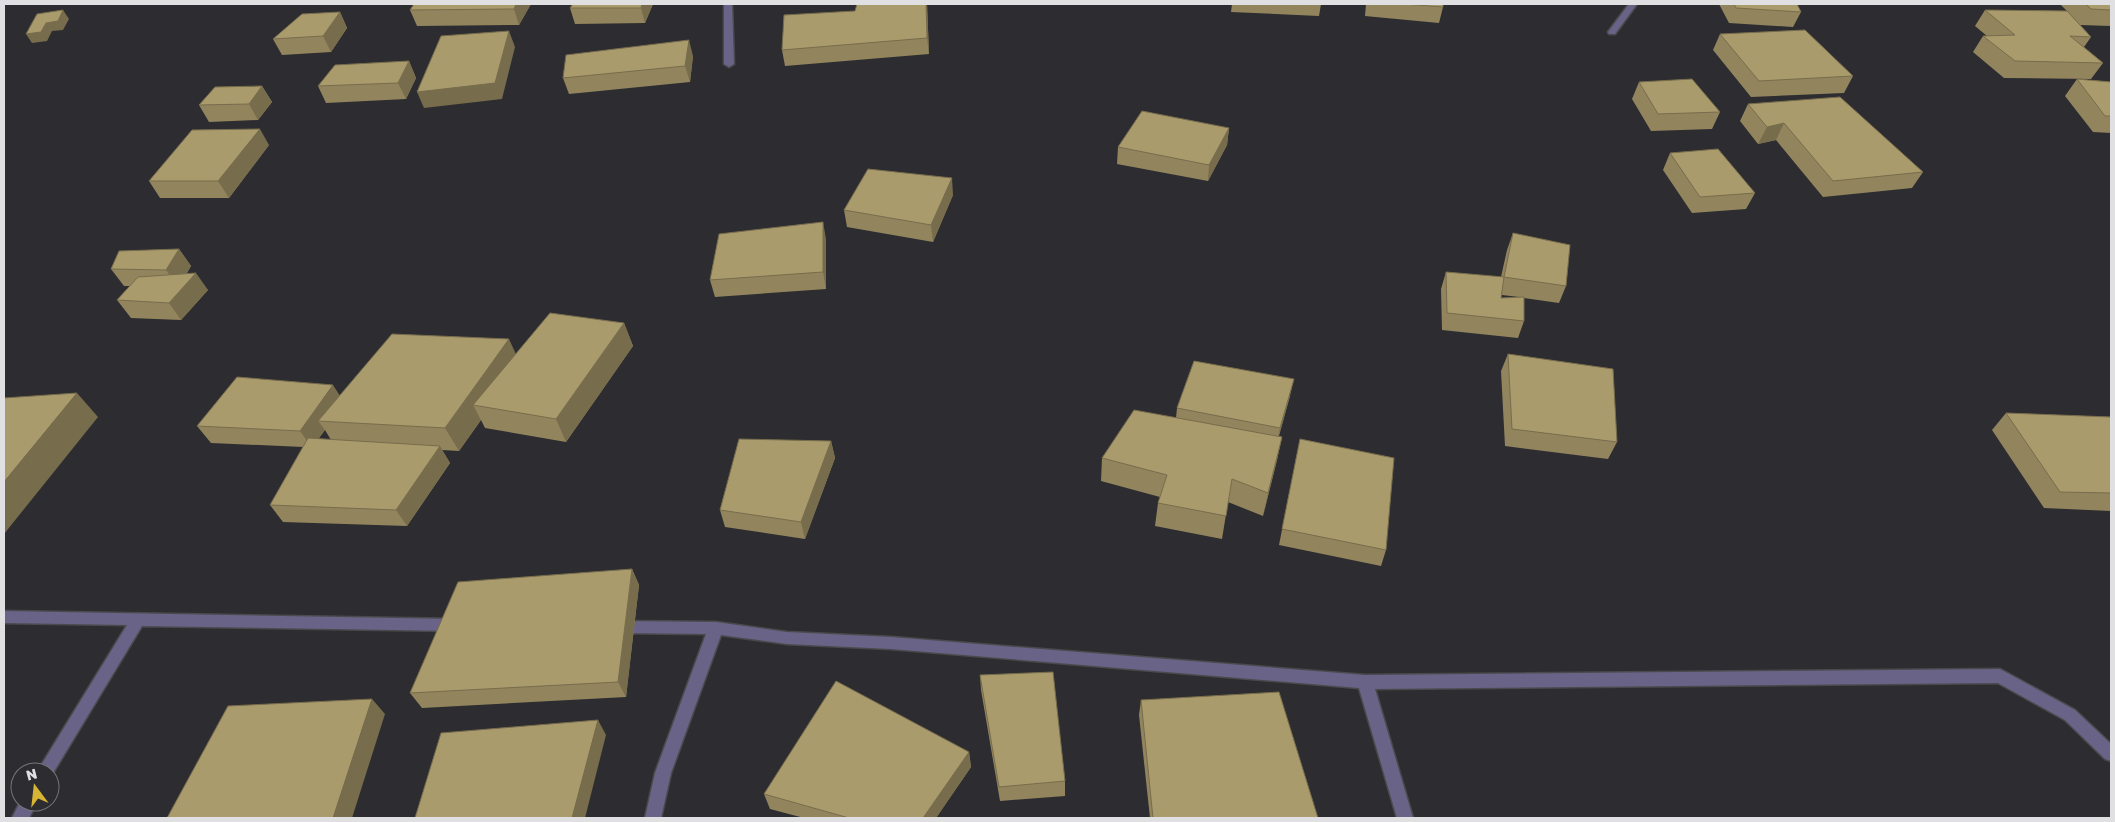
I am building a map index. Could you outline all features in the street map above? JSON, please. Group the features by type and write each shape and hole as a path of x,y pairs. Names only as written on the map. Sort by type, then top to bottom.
{"street":[{"path":"728,4 729,64"},
{"path":"1612,32 1633,4"},
{"path":"4,617 467,625"},
{"path":"52,762 138,620"},
{"path":"606,627 716,628 787,638 891,643 1365,682 2000,676 2070,716 2111,754"},
{"path":"653,818 663,773 716,628"},
{"path":"1365,682 1405,818"}],"building":[{"path":"414,4 516,4 514,9 410,10"},
{"path":"573,4 642,4 641,8 570,8"},
{"path":"857,4 926,4 927,38 782,50 784,15 855,11"},
{"path":"1403,4 1443,4 1443,7"},
{"path":"1734,4 1797,4 1801,12 1736,8"},
{"path":"2086,4 2111,4 2111,10 2091,9"},
{"path":"63,10 58,21 46,23 41,32 26,34 37,14"},
{"path":"1985,10 2067,11 2091,37 2070,36 2103,63 2015,61 1983,36 2015,35"},
{"path":"340,12 323,36 273,39 302,14"},
{"path":"1805,30 1853,76 1759,81 1720,34"},
{"path":"509,31 495,83 417,92 441,36"},
{"path":"689,40 685,66 563,78 566,55"},
{"path":"409,61 398,83 318,86 335,65"},
{"path":"1692,79 1720,112 1658,114 1639,82"},
{"path":"2077,79 2111,82 2111,116 2105,116"},
{"path":"262,86 249,104 199,105 215,87"},
{"path":"1840,97 1923,172 1833,181 1784,123 1767,127 1748,104"},
{"path":"1142,111 1229,128 1209,165 1118,147"},
{"path":"260,129 218,181 149,181 192,130"},
{"path":"1718,149 1755,193 1700,197 1670,153"},
{"path":"868,169 952,178 931,225 844,210"},
{"path":"823,222 823,272 710,280 719,234"},
{"path":"1513,233 1570,245 1566,286 1504,277"},
{"path":"179,249 166,270 111,269 119,251"},
{"path":"1446,272 1504,277 1501,298 1524,297 1524,321 1447,313"},
{"path":"196,273 169,303 117,300 138,277"},
{"path":"550,313 624,323 556,419 473,405"},
{"path":"392,334 509,339 445,428 318,421"},
{"path":"1508,354 1613,369 1617,442 1512,429"},
{"path":"1194,361 1294,379 1280,428 1177,408"},
{"path":"237,377 333,385 300,431 197,426"},
{"path":"77,393 4,482 4,398"},
{"path":"1134,410 1282,437 1268,493 1232,479 1226,516 1158,503 1167,475 1102,458"},
{"path":"2006,413 2111,417 2111,493 2060,492"},
{"path":"308,438 440,446 396,510 270,505"},
{"path":"739,439 831,441 801,522 720,510"},
{"path":"1300,439 1394,458 1386,550 1282,529"},
{"path":"632,569 618,682 410,693 458,582"},
{"path":"1053,672 1065,781 999,787 980,675"},
{"path":"836,681 969,752 923,818 849,818 764,794"},
{"path":"1279,692 1318,818 1153,818 1141,700"},
{"path":"372,699 333,818 167,818 228,706"},
{"path":"598,720 572,818 415,818 441,733"}]}
